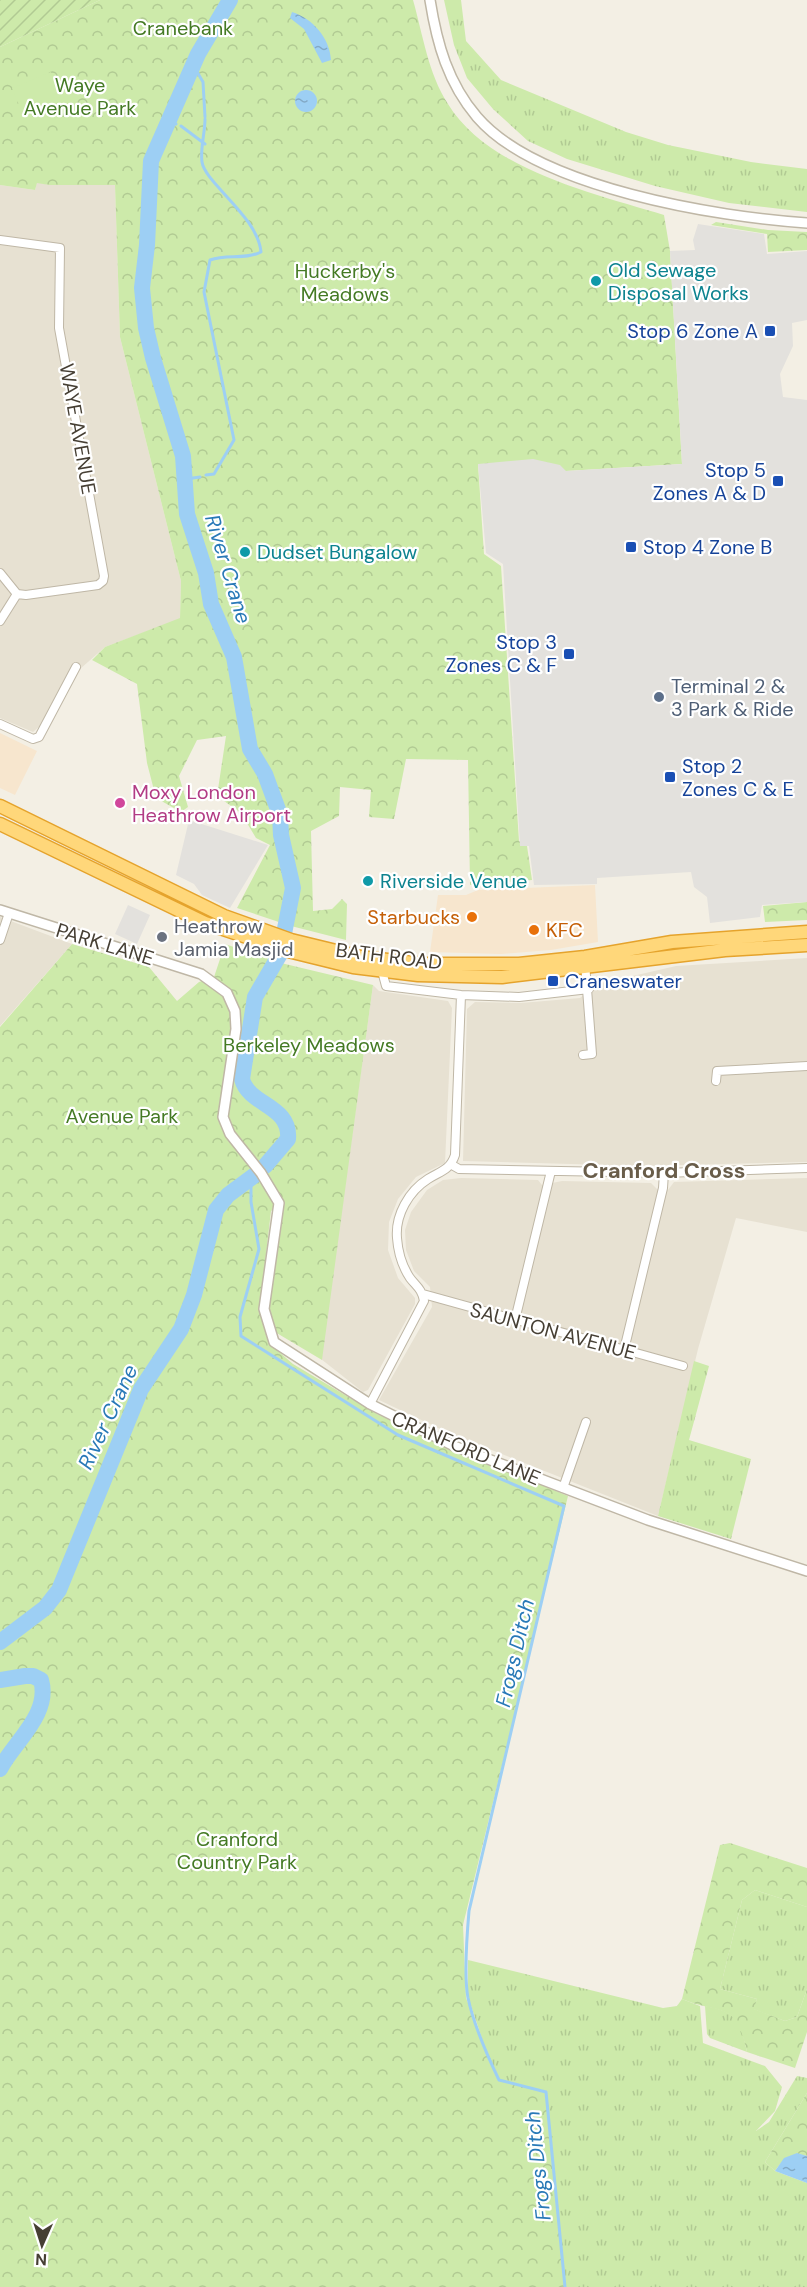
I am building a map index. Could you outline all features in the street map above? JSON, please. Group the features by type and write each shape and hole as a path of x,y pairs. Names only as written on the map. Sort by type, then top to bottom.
{"highway":[{"name":"BATH ROAD","path":"0,806 203,906 258,936"},
{"name":"BATH ROAD","path":"0,825 184,913 382,971 480,978 525,976 672,942 807,932"},
{"name":"BATH ROAD","path":"290,945 361,957 423,964 502,965 585,963 807,945"}],"street":[{"path":"430,0 438,47 452,81 478,118 494,133 526,155 608,187 646,198 744,218 807,224"},
{"name":"WAYE AVENUE","path":"0,240 60,248 59,328 104,576 103,581 98,585 26,595 16,594"},
{"path":"0,573 16,594 0,621"},
{"path":"0,724 33,739 39,737 76,667"},
{"path":"0,940 4,911"},
{"name":"PARK LANE","path":"4,911 201,974 227,993 235,1011 236,1029 223,1117 230,1134 261,1173 279,1203"},
{"path":"585,963 589,989 592,1054"},
{"path":"382,971 386,986 461,995 519,997 589,989"},
{"path":"370,1404 423,1301 423,1294 402,1264 397,1223 409,1197 426,1180 452,1165 455,1155 461,995"},
{"path":"716,1081 717,1071 807,1066"},
{"path":"452,1165 459,1169 664,1173 807,1168"},
{"path":"515,1320 551,1171"},
{"path":"624,1350 663,1188 664,1173"},
{"name":"CRANFORD LANE","path":"279,1203 264,1309 270,1335 286,1352 370,1404 446,1442 702,1539 807,1571"},
{"name":"SAUNTON AVENUE","path":"423,1294 683,1366"},
{"path":"563,1488 586,1422"}],"shaded area":[{"path":"37,182 49,185 115,185 120,337 181,581 180,619 105,647 80,669 73,666 40,726 33,732 0,718 0,185 35,190"},
{"name":"Terminal 2 & 3 Park & Ride","path":"698,224 764,234 767,254 807,251 807,320 792,323 793,346 780,374 783,397 807,400 807,902 762,905 760,917 710,923 707,897 694,887 691,872 597,878 597,884 534,885 529,846 520,846 503,564 486,553 478,464 533,459 560,465 566,471 682,464 670,251 695,250 693,240"},
{"path":"0,733 37,751 15,795 0,788"},
{"path":"189,820 268,845 230,908 202,895 194,884 176,875"},
{"path":"595,885 598,942 551,950 501,954 430,952 438,895 466,895 478,890"},
{"path":"128,905 150,915 137,944 115,934"},
{"path":"0,917 72,944 0,1026"},
{"path":"807,958 807,1162 643,1166 463,1161 467,1009 475,1002 521,1003 580,998 598,984 676,966"},
{"path":"373,985 379,991 448,1001 452,1008 445,1163 416,1177 398,1199 389,1222 388,1250 398,1278 415,1298 415,1304 368,1390 363,1392 321,1359"},
{"path":"461,1178 538,1180 542,1185 562,1181 651,1183 657,1189 668,1190 674,1182 807,1178 807,1232 736,1218 698,1349 658,1516 451,1434 379,1400 432,1307 430,1287 414,1271 406,1250 405,1230 411,1212 427,1190 443,1180"}],"green space":[{"path":"0,0 100,0 0,47"},
{"name":"Huckerby's Meadows","path":"100,0 413,0 427,54 441,92 466,127 489,146 516,163 545,176 664,215 670,251 682,464 566,471 478,464 484,554 501,566 519,841 527,846 532,880 470,885 468,760 406,759 394,819 369,817 371,790 340,787 339,816 311,831 313,911 332,909 342,899 347,904 346,940 291,926 237,908 270,845 256,838 241,813 217,796 226,736 197,740 179,776 188,807 181,812 156,798 147,763 137,684 92,660 105,647 180,618 181,581 120,337 115,185 37,183 35,190 0,185 0,47"},
{"path":"444,0 461,0 466,41 501,80 626,132 668,145 751,162 807,169 807,212 729,203 655,186 567,159 528,141 493,109 467,78 454,45"},
{"path":"51,72 62,101 24,117 12,88"},
{"path":"716,222 768,230 807,232 807,250 768,252 767,234 711,225"},
{"path":"807,902 807,920 765,922 763,906"},
{"name":"Cranford Country Park","path":"72,944 149,967 177,1001 199,982 214,977 225,944 281,963 373,985 322,1360 275,1332 269,1308 283,1203 271,1211 260,1306 267,1338 271,1345 293,1364 377,1414 568,1496 463,1925 466,1998 499,2080 546,2092 565,2287 0,2287 0,1027"},
{"path":"694,1361 709,1366 689,1440 751,1459 731,1539 658,1516"},
{"path":"730,1843 807,1868 807,1907 755,1890 742,1900 720,1989 757,1999 754,2009 785,2021 797,2017 807,1989 807,2032 795,2068 747,2052 738,2024 732,2016 682,1999 720,1845"},
{"path":"755,1890 807,1907 807,1989 797,2017 785,2021 753,2009 757,1999 720,1989 742,1900"},
{"path":"468,1960 663,2008 677,2006 682,1999 700,2006 703,2043 765,2066 782,2087 775,2111 756,2131 769,2122 797,2076 807,2078 807,2093 765,2162 775,2171 807,2183 807,2287 565,2287 546,2092 499,2080 490,2062 468,1997"},
{"path":"705,2006 724,2011 736,2019 747,2052 710,2038 707,2034"},
{"path":"807,2093 807,2156 788,2157 775,2171 765,2162"}],"water":[{"path":"292,12 306,19 319,30 327,44 331,60 322,63 304,29 290,18"},
{"path":"306,90 314,93 317,101 314,109 306,112 298,109 295,101 298,93"},
{"path":"797,2153 807,2156 807,2183 775,2171 784,2158"}],"waterway":[{"name":"River Crane","path":"230,0 198,54 151,161 147,245 142,288 146,328 153,358 183,456 187,514 206,573 211,604 234,657 250,749 265,774 280,815 281,835 293,888 280,954 255,997 242,1079 246,1088 253,1095 277,1112 287,1128 288,1139 265,1166"},
{"path":"193,65 203,82 205,117"},
{"path":"205,119 202,157 205,170 251,226 258,239 261,252 249,256 210,260 204,292 234,440 214,474 206,475"},
{"path":"169,122 176,124"},
{"path":"181,126 205,144"},
{"path":"186,479 200,477"},
{"name":"River Crane","path":"0,1642 45,1608 59,1590 141,1389 181,1329 194,1295 216,1210 228,1195 259,1172"},
{"name":"Frogs Ditch","path":"251,1179 251,1202 259,1249 240,1317 241,1336 398,1435 564,1506 469,1911 466,1967 471,2009 481,2040 499,2080 546,2092 565,2287"},
{"name":"River Crane","path":"0,1680 33,1676 41,1680 43,1692 41,1704 30,1727 0,1769"}],"place":[{"name":"Old Sewage Disposal Works","path":"596,281"},
{"name":"Stop 6 Zone A","path":"770,331"},
{"name":"Stop 5 Zones A & D","path":"778,481"},
{"name":"Stop 4 Zone B","path":"631,547"},
{"name":"Dudset Bungalow","path":"245,552"},
{"name":"Stop 3 Zones C & F","path":"569,654"},
{"name":"Terminal 2 & 3 Park & Ride","path":"659,697"},
{"name":"Stop 2 Zones C & E","path":"670,777"},
{"name":"Moxy London Heathrow Airport","path":"120,803"},
{"name":"Riverside Venue","path":"368,881"},
{"name":"Starbucks","path":"472,917"},
{"name":"KFC","path":"534,930"},
{"name":"Heathrow Jamia Masjid","path":"162,937"},
{"name":"Craneswater","path":"553,981"}],"district":[{"name":"Cranford Cross","path":"664,1170"}],"park label":[{"name":"Cranebank","path":"183,28"},
{"name":"Waye Avenue Park","path":"80,96"},
{"name":"Berkeley Meadows","path":"309,1045"},
{"name":"Avenue Park","path":"122,1116"}]}
